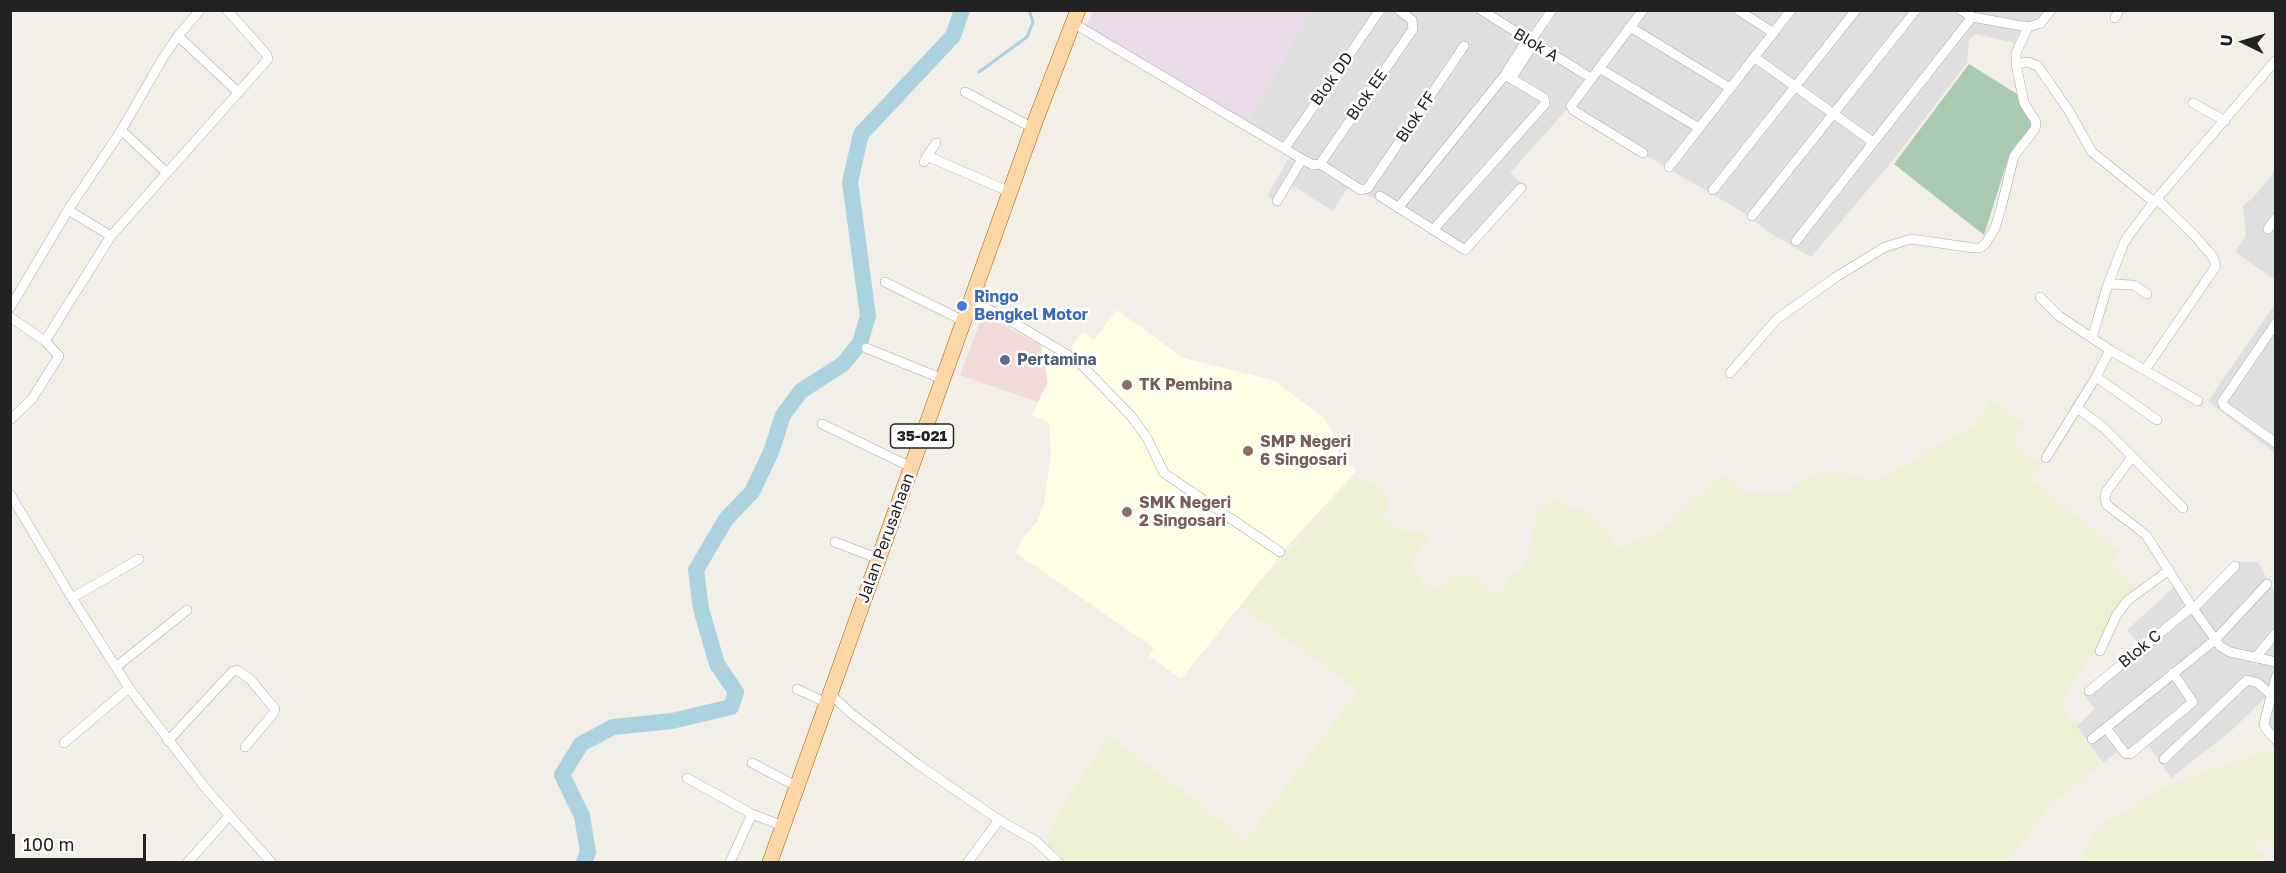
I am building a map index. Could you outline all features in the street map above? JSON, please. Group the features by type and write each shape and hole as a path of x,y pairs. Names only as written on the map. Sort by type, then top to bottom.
{"main road":[{"name":"Jalan Perusahaan","path":"770,862 1033,128 1075,17"}],"street":[{"path":"10,308 68,210 121,130 178,36 200,10"},
{"path":"45,341 111,236 268,58 227,10"},
{"name":"Blok DD","path":"1284,148 1380,10"},
{"name":"Blok A","path":"1481,10 1591,78"},
{"path":"1398,208 1508,77 1552,10"},
{"path":"1643,10 1572,103 1572,109 1643,153"},
{"path":"1738,10 1774,33"},
{"path":"1669,166 1791,10"},
{"path":"1713,190 1856,10"},
{"path":"1752,216 1916,10"},
{"path":"1961,10 1972,17 2026,31"},
{"path":"1730,373 1777,319 1836,277 1885,247 1911,239 1974,248 1980,248 1986,243 1995,228 2014,156 2034,132 2036,126 2034,118 2024,103 2016,53 2026,31 2041,23 2051,10"},
{"name":"Blok EE","path":"1320,164 1413,26 1412,21 1404,12"},
{"path":"1075,17 1302,159 1313,165 1320,164"},
{"path":"1796,241 1972,17"},
{"path":"1630,27 1730,88"},
{"path":"178,36 239,93"},
{"name":"Blok FF","path":"1320,164 1361,190 1368,188 1464,46"},
{"path":"1754,57 1873,142"},
{"path":"2092,338 2108,284 2124,243 2155,200 2276,60"},
{"path":"2016,64 2028,62 2038,66 2069,111 2092,152 2155,200 2195,236 2213,257 2216,266 2145,370"},
{"path":"1599,68 1699,128"},
{"path":"1433,230 1545,104 1545,99 1508,77"},
{"path":"965,92 1033,128"},
{"path":"2193,103 2224,121"},
{"path":"121,130 167,173"},
{"path":"936,143 926,159 1010,192"},
{"path":"1277,201 1302,159"},
{"path":"1380,196 1466,250 1521,188"},
{"path":"68,210 111,236"},
{"path":"2268,229 2276,218"},
{"path":"885,282 964,321"},
{"path":"2108,284 2134,285 2147,294"},
{"path":"2040,297 2059,316 2110,350 2198,401"},
{"path":"971,300 1078,362 1131,416 1147,438 1164,473 1280,552"},
{"path":"10,317 58,352 58,360 32,399 10,420"},
{"path":"2276,324 2222,402 2224,406 2272,440 2276,429"},
{"path":"866,348 943,379"},
{"path":"2046,458 2078,408 2110,350"},
{"path":"2096,377 2157,420"},
{"path":"2078,408 2103,427 2163,485 2183,508"},
{"path":"822,424 911,467"},
{"path":"2132,457 2107,490 2105,501 2146,535 2192,608 2224,650 2276,662"},
{"path":"10,494 129,688 168,741 270,862"},
{"path":"835,542 879,559"},
{"path":"72,598 139,559"},
{"name":"Blok C","path":"2089,691 2192,608 2235,566"},
{"path":"2100,651 2116,616 2127,601 2169,570"},
{"path":"2092,739 2215,640 2267,584"},
{"path":"116,667 187,610"},
{"path":"2255,658 2276,633"},
{"path":"168,741 233,671 237,670 250,679 275,710 245,747"},
{"path":"2106,728 2125,753 2130,754 2192,703 2192,698 2173,673"},
{"path":"2276,677 2264,724 2276,740"},
{"path":"2164,759 2247,680 2258,683 2271,695"},
{"path":"64,743 129,688"},
{"path":"797,689 829,698 916,763 999,820 1036,841 1058,862"},
{"path":"752,763 798,787"},
{"path":"687,778 752,814 783,826"},
{"path":"730,862 752,814"},
{"path":"188,862 229,816"},
{"path":"968,862 999,820"}],"shaded area":[{"path":"1093,11 1310,11 1248,122 1086,27"},
{"path":"1310,11 2055,11 2046,24 2035,31 2019,32 2014,43 1976,34 1969,40 1967,63 1894,159 1811,257 1767,231 1744,213 1567,109 1510,173 1527,187 1467,255 1374,198 1348,187 1333,211 1290,184 1279,204 1267,196 1290,156 1248,122"},
{"path":"1969,64 2017,94 2032,123 2030,130 2009,156 1984,235 1894,164"},
{"path":"2275,171 2275,280 2235,252 2246,236 2243,206 2254,197"},
{"path":"2275,304 2275,453 2208,401"},
{"name":"SMP Negeri 6 Singosari","path":"1117,310 1183,358 1273,380 1324,418 1336,438 1339,454 1356,471 1284,550 1174,476 1166,468 1147,431 1133,411 1071,348 1083,331 1094,340"},
{"name":"Pertamina","path":"983,315 1041,345 1048,382 1038,402 960,375"},
{"name":"SMK Negeri 2 Singosari","path":"1041,345 1067,359 1086,373 1135,428 1150,453 1157,472 1168,482 1280,556 1181,679 1149,656 1154,648 1016,553 1024,537 1038,520 1044,504 1051,455 1049,423 1032,415 1048,382"},
{"path":"1990,399 2025,423 2013,445 2042,464 2031,480 2120,551 2111,562 2134,588 2118,604 2100,644 2076,679 2061,707 2102,765 2051,803 2008,862 1066,862 1048,846 1051,825 1109,735 1246,840 1358,690 1240,606 1354,477 1379,485 1388,500 1385,519 1407,533 1424,530 1428,543 1421,548 1413,562 1421,581 1441,589 1452,577 1475,576 1498,595 1512,575 1526,565 1538,506 1556,499 1574,510 1584,507 1598,524 1608,530 1613,549 1660,532 1723,473 1743,491 1784,494 1809,476 1820,472 1841,471 1875,482 1974,425"},
{"path":"2233,562 2258,562 2275,594 2276,653 2273,658 2276,659 2275,748 2259,725 2265,698 2231,731 2171,778 2147,744 2126,761 2117,752 2103,763 2077,726 2095,709 2083,694 2139,644 2127,630 2181,581 2194,602"},
{"path":"2271,750 2276,756 2275,843 2273,846 2262,837 2254,847 2265,857 2262,862 2080,862 2097,828 2106,821 2174,782"}],"waterway":[{"path":"584,862 588,852 582,816 562,775 581,744 613,727 672,721 731,707 736,692 717,664 701,609 696,570 726,519 752,492 771,452 783,415 801,391 843,364 860,343 868,316 850,182 861,134 953,36 962,10"},
{"path":"979,72 1027,37 1033,22 1029,10"}],"place":[{"name":"Ringo Bengkel Motor","path":"962,306"},
{"name":"Pertamina","path":"1005,360"},
{"name":"TK Pembina","path":"1127,385"},
{"name":"SMP Negeri 6 Singosari","path":"1248,451"},
{"name":"SMK Negeri 2 Singosari","path":"1127,512"}]}
